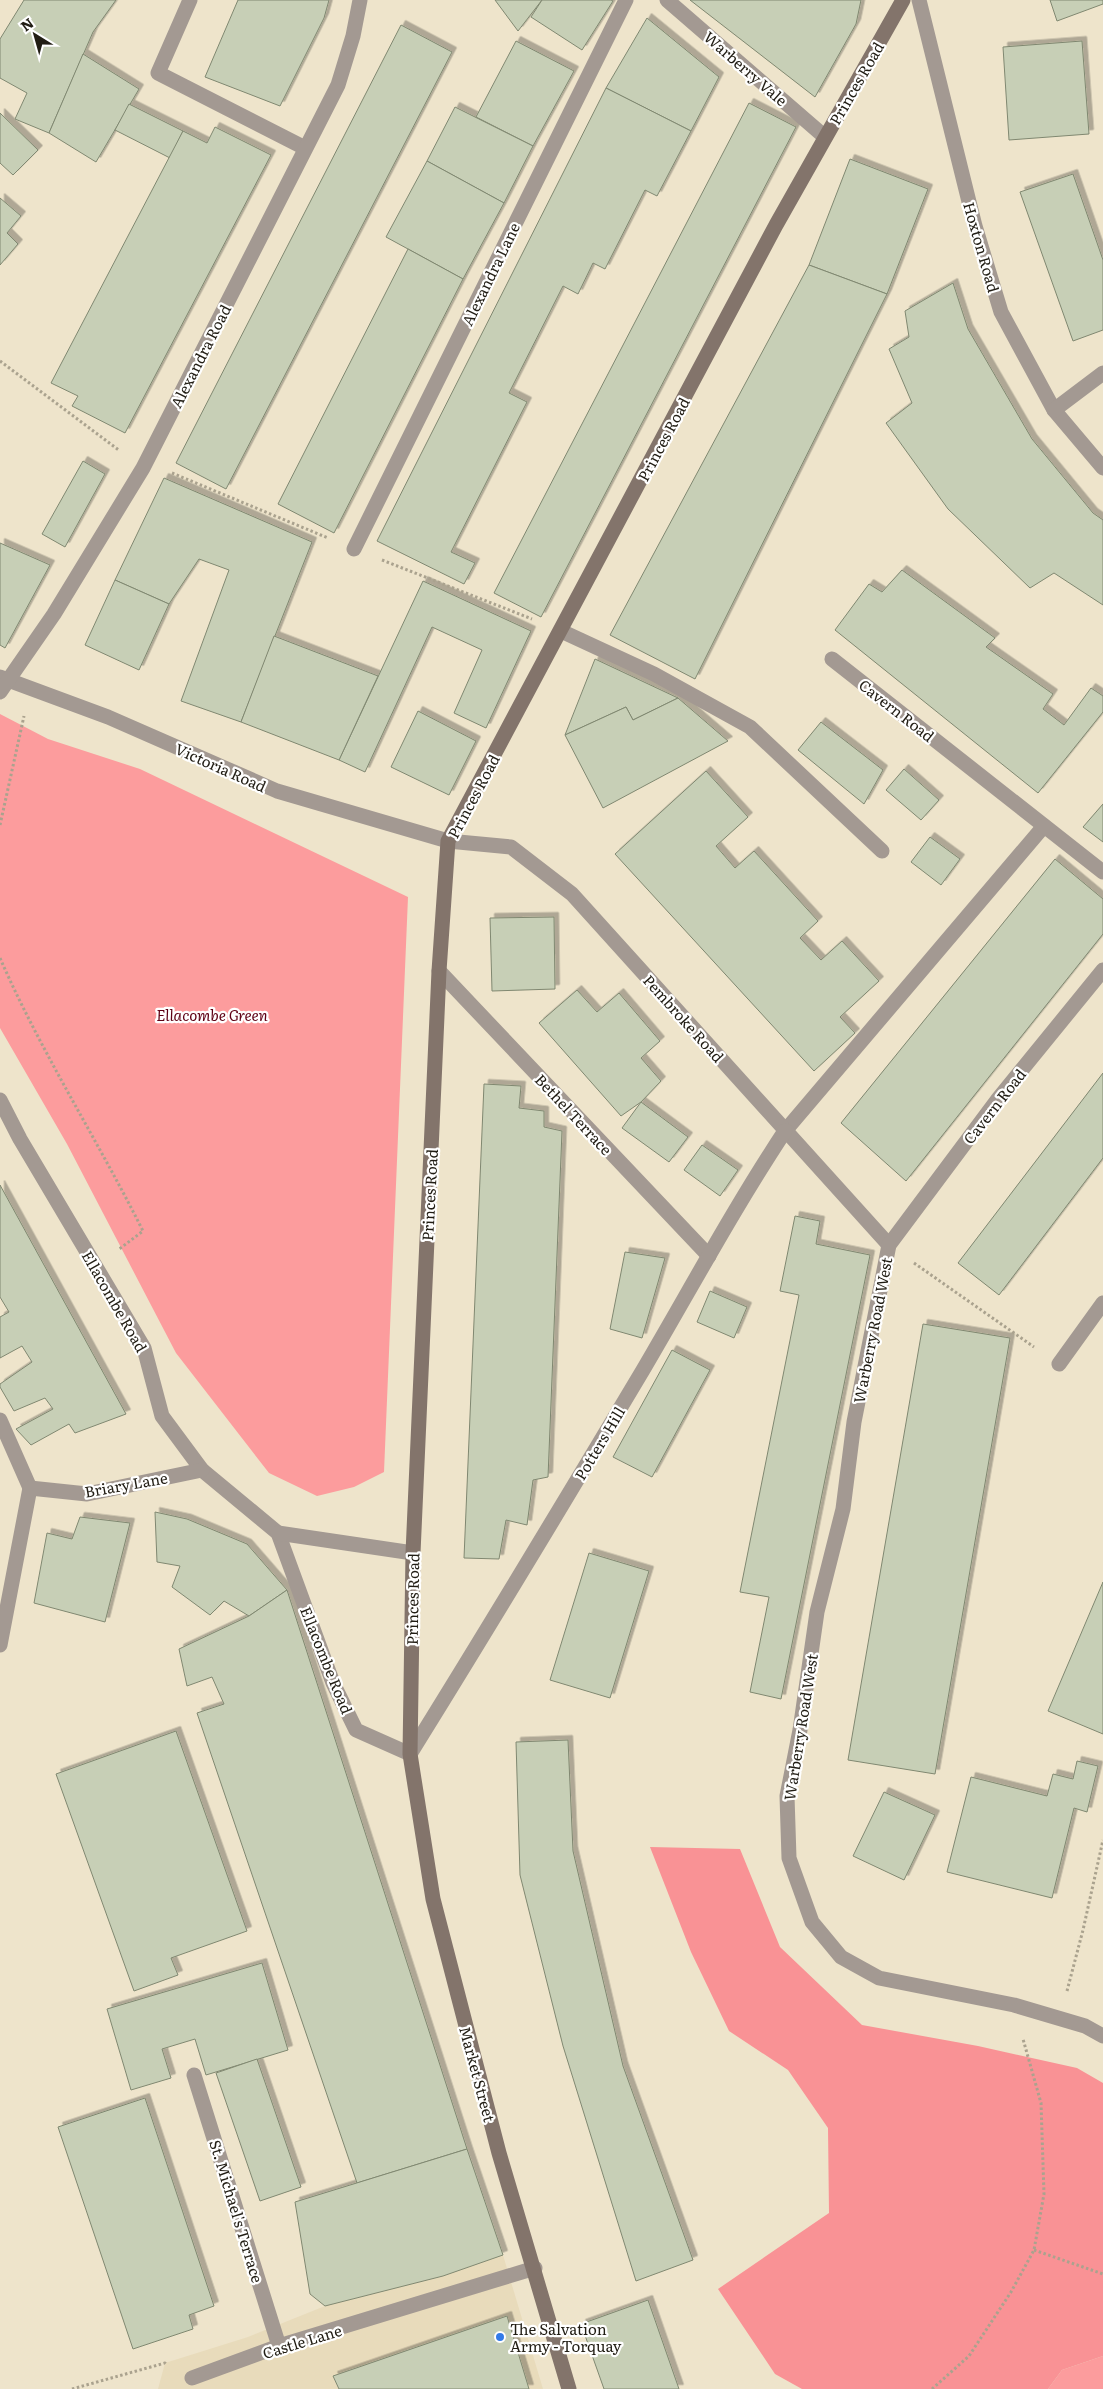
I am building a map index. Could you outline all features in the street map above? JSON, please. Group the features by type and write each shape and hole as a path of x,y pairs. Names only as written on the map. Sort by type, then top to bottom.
{"street":[{"path":"190,0 158,72 305,148"},
{"name":"Alexandra Road","path":"3,683 54,614 143,468 338,85 353,36 360,0"},
{"name":"Alexandra Lane","path":"354,549 626,0"},
{"name":"Warberry Vale","path":"667,0 825,137"},
{"name":"Princes Road","path":"410,1754 413,1553 439,971 448,841 561,631 583,584 825,137 902,0"},
{"name":"Hoxton Road","path":"920,0 975,226 1001,312 1054,410 1103,468"},
{"path":"1054,410 1103,373"},
{"path":"561,631 654,674 750,727 882,851"},
{"name":"Cavern Road","path":"832,659 1103,872"},
{"name":"Victoria Road","path":"3,683 30,689 108,717 277,791 448,841"},
{"name":"Potters Hill","path":"410,1754 492,1623 709,1256 741,1198 785,1130 1044,826"},
{"name":"Pembroke Road","path":"448,841 511,847 572,894 889,1245"},
{"name":"Cavern Road","path":"889,1245 998,1099 1103,970"},
{"name":"Bethel Terrace","path":"439,971 709,1256"},
{"name":"Ellacombe Road","path":"0,1100 20,1139 144,1348 162,1416 202,1470 278,1533 333,1682 356,1730 410,1754"},
{"name":"Warberry Road West","path":"889,1245 854,1422 843,1509 817,1612 800,1730 786,1796 789,1858 812,1922 840,1957 879,1978 1014,2005 1084,2026 1103,2036"},
{"path":"1059,1364 1103,1303"},
{"path":"0,1420 30,1488 0,1645"},
{"name":"Briary Lane","path":"30,1488 87,1494 202,1470"},
{"path":"278,1533 413,1553"},
{"name":"Market Street","path":"410,1754 433,1899 499,2153 535,2268 569,2389"},
{"name":"St. Michael's Terrace","path":"194,2075 279,2346"},
{"name":"Castle Lane","path":"190,2384 279,2346 535,2268"}],"path":[{"path":"0,361 143,468"},
{"path":"0,825 30,689"},
{"path":"0,958 17,997 114,1173 143,1231 96,1266"},
{"path":"889,1245 1059,1364"},
{"path":"1060,2018 1083,1930 1103,1840"},
{"path":"932,2389 969,2356 1011,2292 1034,2250 1044,2194 1041,2103 1014,2005"},
{"path":"1034,2250 1103,2274"},
{"path":"72,2389 165,2363 190,2384"}],"shaded area":[{"path":"650,1847 740,1849 780,1947 862,2025 978,2046 1077,2068 1103,2083 1103,2356 1062,2370 1048,2389 802,2389 775,2374 718,2289 829,2213 828,2128 788,2070 729,2031 691,1952"},
{"path":"503,2255 543,2389 158,2389 165,2363 248,2337 325,2306 443,2276"}],"green space":[{"name":"Ellacombe Green","path":"0,714 48,739 140,769 408,897 384,1472 354,1487 317,1496 269,1473 176,1353 67,1144 0,1028"},
{"path":"1103,2356 1103,2389 1048,2389 1062,2370"}],"building":[{"path":"24,0 116,0 93,32 49,133 15,119 27,93 0,78 0,39"},
{"path":"238,0 329,0 324,18 280,106 205,77"},
{"path":"495,0 542,0 518,31"},
{"path":"542,0 613,1 582,50 531,17"},
{"path":"690,0 861,0 856,24 815,97"},
{"path":"1050,0 1103,0 1103,4 1057,21"},
{"path":"647,18 719,77 691,131 606,88"},
{"path":"401,25 452,52 226,489 176,463"},
{"path":"516,41 574,71 533,146 476,117"},
{"path":"1082,41 1089,134 1009,140 1003,47"},
{"path":"83,54 139,89 96,162 49,133"},
{"path":"606,88 691,131 657,196 645,190 605,269 593,263 578,294 563,286 509,393 527,402 451,552 475,563 464,584 377,541"},
{"path":"749,103 796,127 541,617 494,593"},
{"path":"129,104 183,131 170,158 115,130"},
{"path":"455,107 533,146 504,203 427,161"},
{"path":"0,113 38,150 13,175 0,163"},
{"path":"215,127 271,155 125,433 72,406 78,396 51,383 183,131 207,143"},
{"path":"850,159 928,189 887,294 809,265"},
{"path":"427,161 504,203 463,279 386,237"},
{"path":"1073,174 1103,260 1103,330 1073,341 1020,192"},
{"path":"0,198 21,216 7,233 18,244 0,265"},
{"path":"408,249 463,279 334,533 278,504"},
{"path":"809,265 887,294 695,679 610,635"},
{"path":"953,283 968,329 1032,439 1093,513 1103,520 1103,605 1054,573 1030,588 948,509 886,423 912,403 889,349 909,337 905,311"},
{"path":"83,461 105,474 65,547 42,534"},
{"path":"164,478 312,542 241,722 181,701 229,570 199,559 169,604 115,580"},
{"path":"0,543 50,565 5,648 0,645"},
{"path":"902,570 995,638 986,647 1053,694 1043,709 1064,725 1091,688 1103,696 1103,712 1038,793 835,630 869,584 882,592"},
{"path":"115,580 169,604 139,670 85,645"},
{"path":"423,581 531,631 486,728 454,713 482,650 432,627 365,772 339,760"},
{"path":"274,636 378,676 339,760 241,722"},
{"path":"595,659 678,698 633,720 626,707 565,735"},
{"path":"678,698 728,741 603,808 565,735 626,707 633,720"},
{"path":"418,711 476,741 449,795 391,767"},
{"path":"821,722 883,770 864,804 798,750"},
{"path":"904,769 939,800 921,820 886,790"},
{"path":"706,771 748,817 716,846 735,868 754,851 818,921 800,938 821,960 842,941 879,981 840,1017 855,1033 814,1071 615,854"},
{"path":"1103,804 1103,842 1083,827"},
{"path":"930,837 960,859 941,885 911,862"},
{"path":"1055,859 1103,899 1103,934 906,1181 841,1123"},
{"path":"554,917 555,989 492,991 490,918"},
{"path":"577,990 597,1012 619,993 660,1041 641,1058 661,1081 641,1102 621,1116 539,1023"},
{"path":"1103,1073 1103,1158 999,1295 958,1263"},
{"path":"484,1084 521,1086 519,1108 544,1111 544,1127 562,1131 548,1477 533,1480 527,1525 506,1520 499,1559 464,1558"},
{"path":"641,1102 688,1137 669,1162 622,1128"},
{"path":"702,1145 738,1170 720,1196 684,1170"},
{"path":"0,1185 126,1414 75,1433 69,1424 31,1445 16,1429 53,1409 45,1398 14,1411 0,1387 0,1384 32,1362 22,1346 0,1358 0,1317 9,1312 0,1297"},
{"path":"795,1216 820,1221 816,1244 870,1255 781,1699 750,1692 769,1597 740,1592 799,1295 780,1291"},
{"path":"625,1252 665,1258 642,1338 610,1329"},
{"path":"710,1291 747,1307 734,1338 697,1322"},
{"path":"923,1324 1010,1338 935,1774 848,1760"},
{"path":"672,1350 710,1370 652,1477 613,1457"},
{"path":"155,1512 187,1519 247,1544 287,1590 249,1616 224,1601 210,1615 172,1587 180,1566 157,1562"},
{"path":"80,1517 130,1523 105,1622 34,1603 47,1533 72,1539"},
{"path":"589,1553 649,1571 610,1698 550,1680"},
{"path":"1103,1582 1103,1734 1048,1711"},
{"path":"287,1590 467,2149 357,2183 197,1713 224,1704 212,1677 187,1686 179,1649 249,1616"},
{"path":"176,1731 247,1931 171,1958 178,1975 134,1991 56,1774"},
{"path":"568,1740 573,1851 623,2066 693,2260 636,2281 563,2046 520,1875 516,1742"},
{"path":"1077,1761 1098,1766 1087,1812 1074,1808 1052,1898 947,1872 971,1777 1047,1796 1053,1774 1073,1779"},
{"path":"884,1792 935,1815 904,1880 853,1856"},
{"path":"262,1963 288,2050 206,2075 195,2039 162,2049 171,2078 131,2090 107,2009"},
{"path":"257,2059 301,2187 260,2201 216,2073"},
{"path":"145,2098 214,2306 189,2315 193,2329 133,2349 58,2127"},
{"path":"467,2149 503,2255 443,2276 325,2306 310,2294 295,2202"},
{"path":"648,2300 679,2389 604,2389 581,2324"},
{"path":"507,2316 529,2389 339,2389 333,2376"}],"place":[{"name":"The Salvation Army - Torquay","path":"500,2337"}]}
